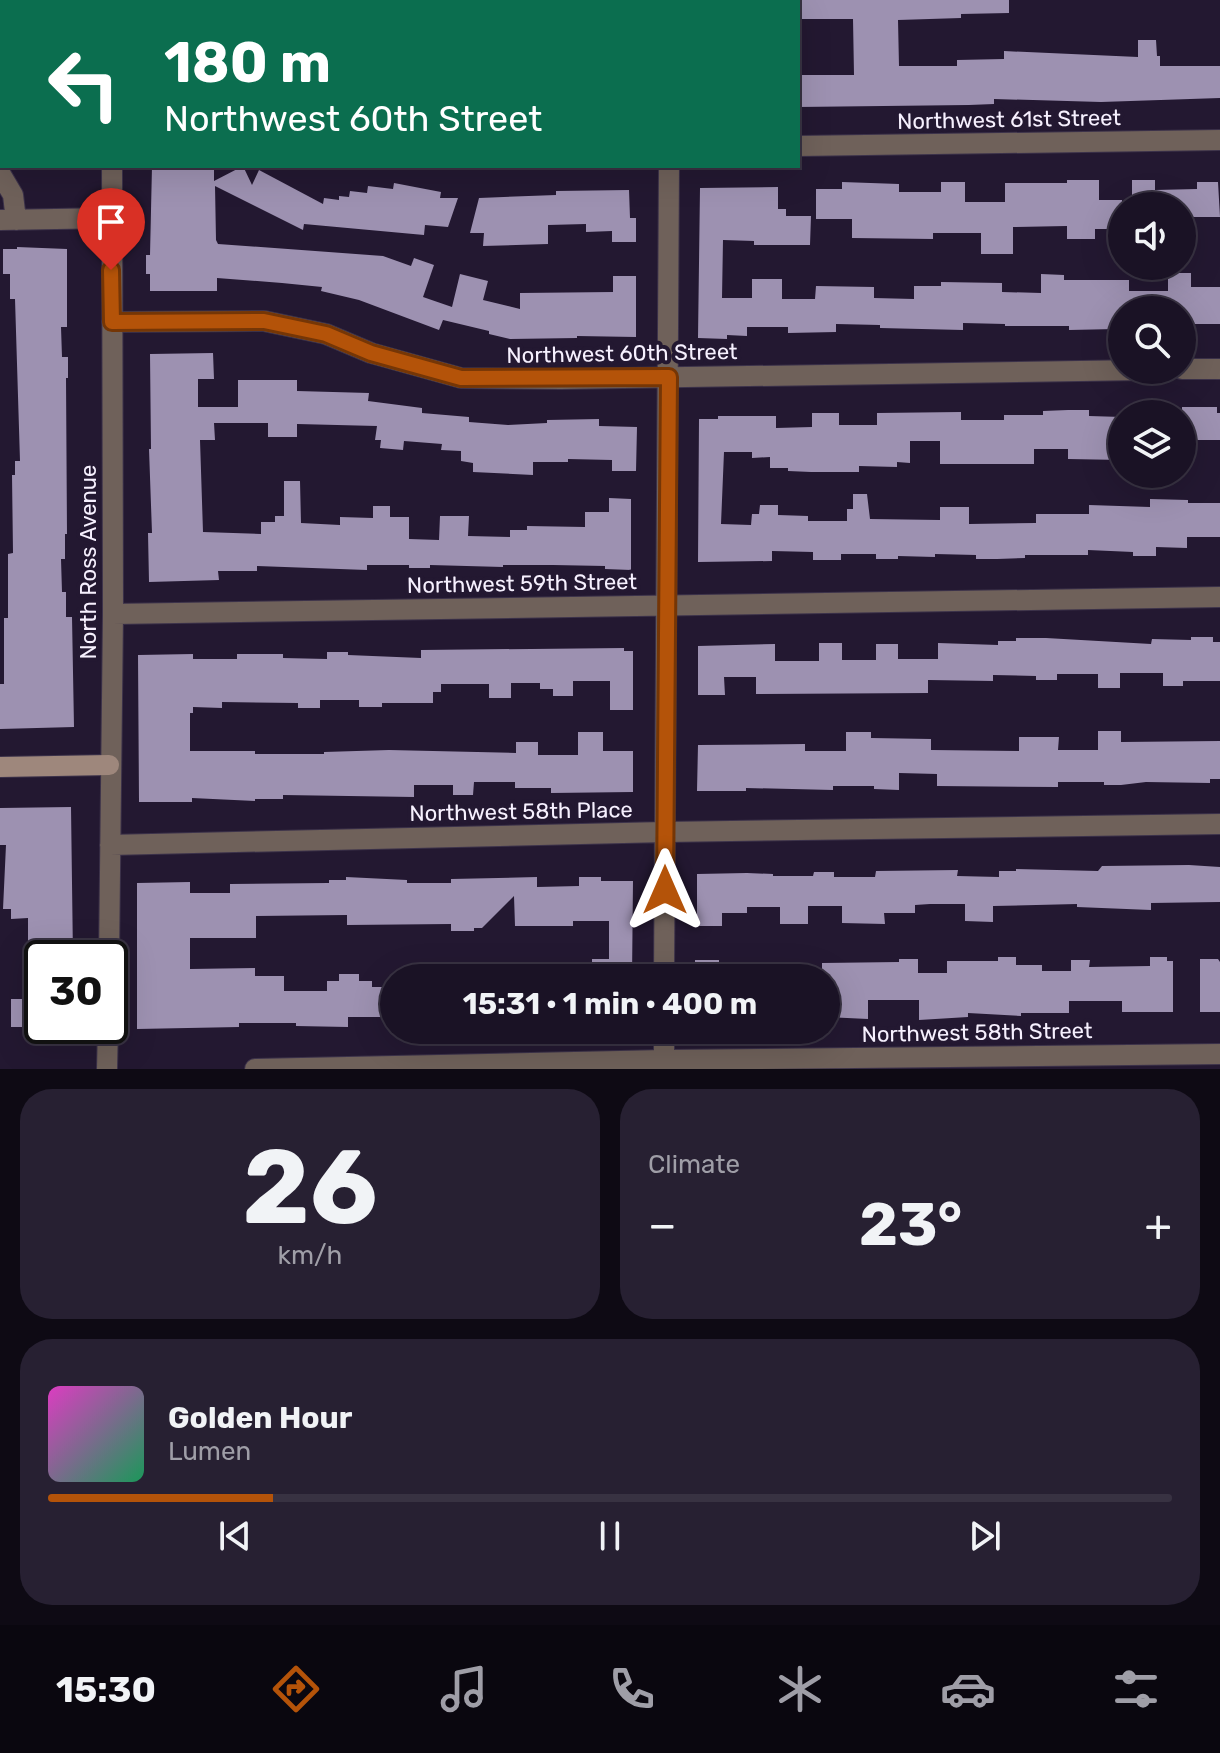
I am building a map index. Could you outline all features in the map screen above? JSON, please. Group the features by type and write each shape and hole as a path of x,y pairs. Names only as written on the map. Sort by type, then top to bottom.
{"street":[{"name":"Northwest 61st Street","path":"800,146 1220,140"},
{"name":"North Ross Avenue","path":"109,940 113,614 112,168"},
{"path":"664,964 669,168"},
{"path":"0,173 13,195 8,220 111,218"},
{"name":"Northwest 60th Street","path":"112,322 264,321 326,334 371,353 461,378 1108,371"},
{"path":"1196,369 1220,369"},
{"name":"Northwest 59th Street","path":"113,614 1220,597"},
{"path":"0,767 109,765"},
{"name":"Northwest 58th Place","path":"110,845 665,832 1220,824"},
{"path":"107,1069 108,1044"},
{"name":"Northwest 58th Street","path":"255,1069 1220,1054"}],"building":[{"path":"800,0 1009,0 1009,13 898,20 899,66 957,66 957,60 1004,59 1004,51 1138,57 1138,40 1156,40 1160,66 1220,66 1220,98 1101,102 994,99 994,104 800,107 800,75 854,75 853,19 800,19"},
{"path":"152,168 214,168 214,181 244,168 252,185 259,170 323,204 324,198 339,200 339,196 349,197 350,191 367,193 368,186 393,189 394,183 441,192 440,198 458,198 448,227 425,225 424,235 304,224 303,230 215,186 216,240 218,244 383,256 411,266 414,258 434,265 423,297 452,307 460,274 488,281 483,300 520,309 520,293 613,292 613,276 636,276 636,337 510,339 443,320 439,330 359,300 321,291 322,287 282,283 217,278 217,291 150,291 146,255 150,255"},
{"path":"1067,180 1099,180 1099,200 1108,200 1108,229 1095,229 1095,239 1067,239 1067,226 1013,227 1013,254 981,254 981,233 933,233 933,239 852,238 852,219 816,219 816,189 842,189 842,182 899,184 899,192 941,192 941,182 965,182 965,202 1005,202 1005,183 1067,183"},
{"path":"1132,180 1155,180 1155,190 1197,189 1197,182 1218,182 1220,217 1196,217 1196,192 1132,192"},
{"path":"778,187 778,209 786,209 786,216 811,216 810,245 754,245 754,241 723,240 722,298 752,298 752,279 782,279 782,299 815,299 816,286 874,287 874,298 914,299 914,286 941,286 941,282 1002,283 1002,292 1041,293 1041,274 1064,275 1064,280 1129,280 1129,291 1168,291 1168,280 1191,280 1191,287 1220,287 1220,324 1196,324 1196,296 1108,296 1108,329 1069,330 1069,326 963,323 963,330 836,324 836,332 788,333 788,327 747,327 747,336 698,338 700,188"},
{"path":"629,190 630,218 636,218 636,242 612,242 612,231 586,232 586,224 548,225 548,244 483,246 484,233 470,233 479,198 556,195 556,191"},
{"path":"3,249 67,249 67,327 61,327 62,357 68,357 67,534 65,559 61,559 66,617 72,617 74,727 0,729 4,618 8,618 8,554 13,553 12,475 15,475 15,461 20,461 15,299 10,299 10,274 3,274"},
{"path":"213,353 214,379 198,379 198,407 238,407 238,380 297,380 297,391 369,393 368,401 422,408 422,413 469,417 469,422 508,425 547,423 547,420 599,419 599,426 637,427 636,471 612,471 612,460 568,459 568,462 533,462 533,475 473,472 473,463 461,461 461,451 441,450 442,444 404,441 403,450 380,448 381,440 375,440 377,426 297,424 297,437 268,437 268,423 214,423 215,440 200,440 203,532 261,534 261,522 275,522 275,516 284,516 284,481 300,481 301,523 340,525 340,517 373,518 373,506 390,506 390,517 409,517 409,539 439,540 440,516 469,516 468,536 510,537 510,530 527,530 527,526 585,527 585,512 609,512 609,498 631,499 631,570 553,565 430,565 430,568 409,568 409,565 367,565 367,570 257,566 257,571 218,571 219,580 149,582 148,533 152,533 150,354"},
{"path":"1196,407 1217,407 1217,413 1220,413 1220,440 1196,440"},
{"path":"1089,410 1089,416 1108,417 1108,460 1068,459 1068,449 1034,449 1034,464 940,464 940,441 910,441 910,463 897,462 897,467 859,466 859,472 811,472 770,468 770,457 752,458 752,452 724,452 721,524 751,525 752,514 759,514 760,505 778,505 778,515 808,516 808,521 847,521 847,509 853,509 853,494 867,494 870,519 940,520 940,507 969,507 969,524 1036,523 1036,514 1089,514 1089,505 1150,507 1150,499 1220,503 1220,537 1187,537 1187,548 1156,547 1156,556 1088,550 1088,555 1025,555 1025,558 976,559 976,555 935,554 935,557 876,559 876,554 841,554 841,560 813,560 813,552 772,551 772,561 698,562 699,419 776,416 776,428 812,427 812,413 839,413 839,425 877,425 877,413 961,412 961,420 1004,420 1004,415 1043,415 1043,411"},
{"path":"1191,637 1213,637 1213,642 1220,642 1220,681 1183,681 1183,686 1163,686 1163,673 1120,673 1120,688 1098,688 1098,674 1057,674 1057,680 993,675 993,681 928,680 928,693 756,694 756,677 724,677 725,695 698,695 698,646 775,644 775,661 819,661 819,643 842,643 842,660 876,660 876,644 898,644 898,659 938,659 938,643 998,645 998,641 1016,641 1016,638 1046,638 1151,644 1152,639 1191,640"},
{"path":"624,648 624,651 633,651 633,710 610,710 610,681 573,681 573,696 553,696 553,689 540,689 540,683 511,683 511,698 489,698 489,684 441,684 441,692 433,692 433,703 382,703 382,707 359,707 359,700 320,700 320,708 298,708 298,703 222,702 222,708 193,707 193,713 190,713 190,751 255,751 255,754 389,750 516,753 516,742 538,742 538,755 578,755 578,732 603,732 603,751 633,751 633,792 551,793 551,788 515,788 515,782 474,782 473,795 453,795 453,785 414,785 414,797 283,795 283,799 255,801 192,798 192,802 139,802 138,655 193,654 193,659 237,659 237,654 283,654 283,658 327,659 327,652 348,652 348,655 421,658 421,650"},
{"path":"1098,731 1121,731 1121,742 1220,741 1220,779 1210,779 1210,783 1146,782 1121,785 1058,782 1058,787 937,786 937,774 899,773 899,790 874,789 874,786 833,786 833,790 746,788 746,791 697,791 698,745 805,744 805,751 846,751 846,732 871,732 871,738 931,739 931,750 1019,751 1019,737 1059,737 1058,750 1098,750"},
{"path":"71,807 73,940 28,940 28,918 11,919 11,909 3,909 6,845 0,845 0,808"},
{"path":"1102,866 1220,867 1220,902 1151,903 1151,910 1077,907 1077,904 993,906 993,922 965,921 965,904 930,904 915,905 915,913 884,913 885,924 842,923 842,906 808,906 808,924 780,924 780,907 747,907 747,913 722,913 722,926 697,926 697,874 813,876 814,872 834,872 834,877 875,877 876,871 958,870 957,876 999,877 999,871 1016,869 1098,871"},
{"path":"346,877 407,880 407,883 451,883 451,879 537,877 537,887 579,886 579,877 633,881 632,964 592,964 592,959 609,959 609,921 573,921 573,926 515,926 514,896 482,928 474,928 474,931 451,931 451,924 347,925 347,915 256,916 256,938 190,938 190,969 255,968 255,976 284,976 284,991 327,991 327,981 339,981 339,974 359,974 359,981 372,981 372,987 380,987 380,1017 348,1017 348,1027 239,1023 239,1027 137,1029 137,883 190,882 190,893 230,893 230,884 329,883 329,880 346,880"},
{"path":"998,957 1016,957 1016,965 1042,965 1042,971 1071,971 1071,960 1090,960 1089,967 1150,966 1150,957 1167,957 1167,961 1173,961 1173,1012 1122,1012 1122,1001 1069,1001 1069,1013 1021,1013 1021,1016 968,1013 968,1017 919,1020 919,1000 868,1000 868,1019 840,1018 840,964 822,964 918,959 918,973 947,973 947,961 998,961"},
{"path":"1200,959 1218,959 1220,962 1220,1012 1200,1012"},
{"path":"695,960 719,960 719,964 695,964"},
{"path":"11,999 24,999 24,1027 11,1027"}],"route":[{"path":"111,270 112,322 264,321 326,334 371,353 461,378 669,377 665,890"}]}
